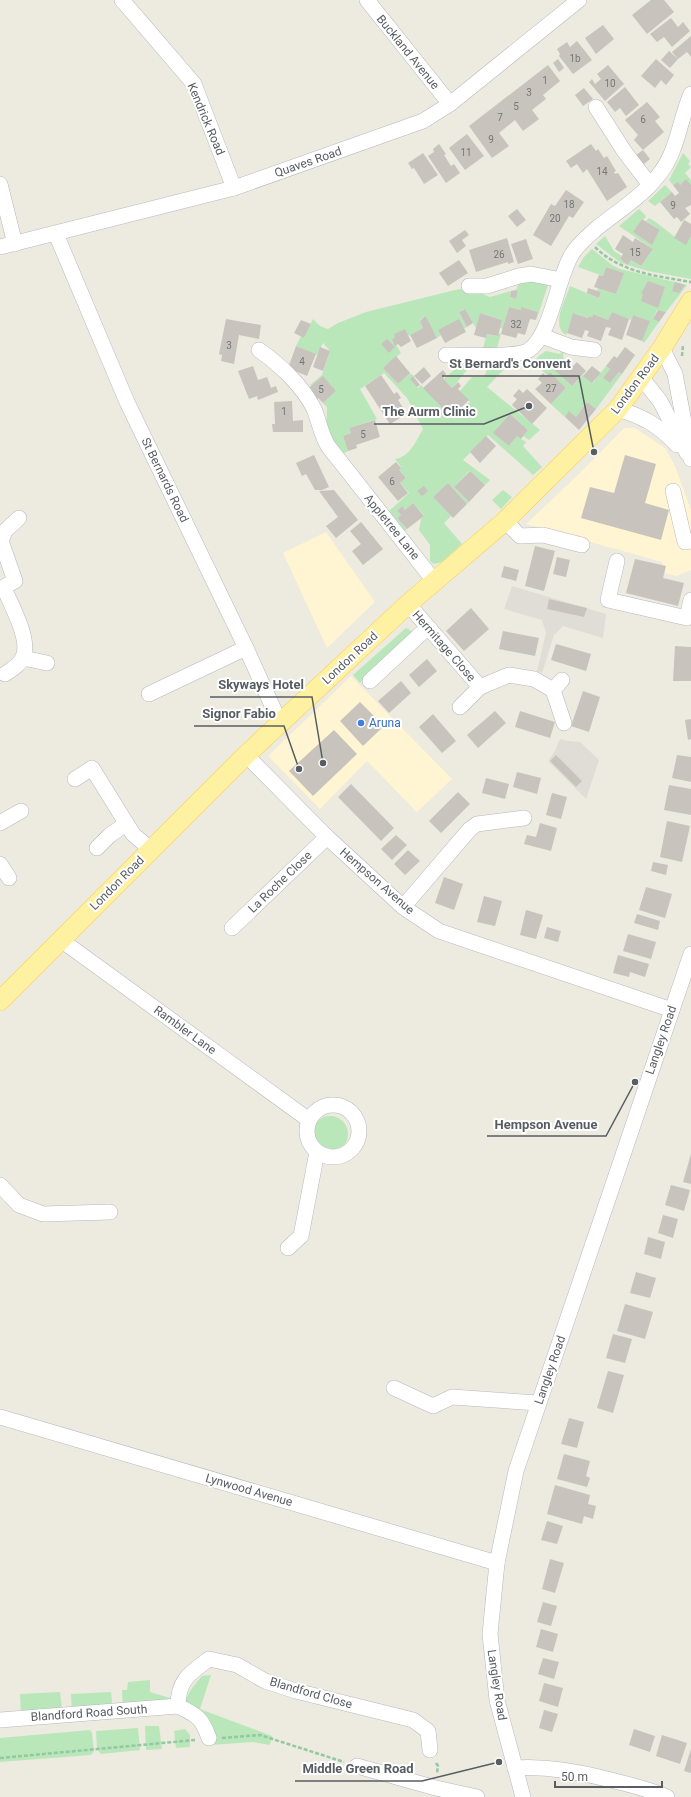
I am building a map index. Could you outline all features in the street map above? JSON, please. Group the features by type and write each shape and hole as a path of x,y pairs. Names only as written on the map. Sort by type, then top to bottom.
{"main road":[{"name":"London Road","path":"0,1001 150,849 246,755 408,604 505,521 618,409 662,348 691,301"}],"street":[{"name":"Kendrick Road","path":"122,0 194,84 234,188"},
{"name":"Buckland Avenue","path":"367,0 450,104"},
{"name":"Quaves Road","path":"7,246 234,188 423,121 450,104 579,0"},
{"path":"446,355 522,354 534,346 542,336 568,261 579,245 650,185 663,170 673,150 691,94"},
{"path":"596,107 624,151 650,185"},
{"path":"0,184 7,246"},
{"name":"St Bernards Road","path":"56,234 127,402 246,648 280,723"},
{"path":"469,286 487,286 519,276 531,274 561,280"},
{"path":"542,336 562,344 594,350"},
{"path":"662,348 685,393 691,460"},
{"name":"Appletree Lane","path":"259,350 281,367 311,404 324,440 348,473 435,582"},
{"path":"641,377 660,401 691,460"},
{"path":"618,409 640,416 657,426 691,460"},
{"path":"673,491 685,542 691,541"},
{"path":"5,674 18,665 23,658 25,650 20,626 6,586 1,541 5,531 19,518"},
{"path":"505,521 520,536 543,534 582,545"},
{"path":"617,561 608,600 687,618 691,600"},
{"name":"Hermitage Close","path":"408,604 480,687"},
{"path":"370,681 428,627"},
{"path":"149,694 246,648"},
{"path":"23,658 47,663"},
{"name":"Hermitage Close","path":"460,707 480,687 509,674 557,685 564,723"},
{"name":"Hempson Avenue","path":"246,755 327,837 403,907 439,931 672,1010"},
{"path":"75,779 92,768 133,834 150,849"},
{"path":"0,823 21,811"},
{"path":"403,907 470,829 477,824 524,818"},
{"path":"96,848 110,835 126,824"},
{"name":"La Roche Close","path":"232,928 327,837"},
{"path":"0,864 9,878"},
{"name":"Rambler Lane","path":"61,940 309,1120"},
{"name":"Langley Road","path":"523,1797 497,1700 490,1634 497,1563 516,1471 691,954"},
{"path":"329,1105 337,1105 346,1108 352,1113 358,1125 358,1138 355,1146 349,1152 333,1158 324,1156 317,1152 308,1141 307,1134 309,1120 314,1113 329,1105"},
{"path":"288,1248 301,1236 317,1152"},
{"path":"0,1185 19,1205 43,1214 110,1212"},
{"path":"394,1388 433,1406 452,1396 538,1403"},
{"name":"Lynwood Avenue","path":"0,1417 497,1563"},
{"name":"Blandford Close","path":"178,1706 178,1695 188,1674 209,1659 237,1665 265,1680 296,1691 413,1720 428,1731 430,1750"},
{"path":"178,1706 196,1715 204,1725 209,1738"},
{"name":"Blandford Road South","path":"0,1720 178,1706"},
{"path":"356,1766 436,1788 477,1797"},
{"path":"515,1768 536,1767 578,1772 650,1790 667,1797"}],"path":[{"path":"592,244 611,261 620,266 643,273 691,282"},
{"path":"682,361 683,346 687,339"},
{"path":"0,1758 209,1738 260,1735 356,1766"},
{"path":"430,1750 438,1766 436,1788"}],"shaded area":[{"path":"624,428 635,428 665,448 675,466 691,510 691,570 676,576 665,573 662,562 526,524 581,472"},
{"path":"326,532 375,602 327,648 283,553"},
{"path":"512,586 606,614 603,638 563,626 554,635 542,673 537,671 546,633 542,620 504,609"},
{"path":"351,676 452,779 417,812 367,761 320,809 268,756"},
{"path":"560,739 580,742 599,760 586,799 548,761 555,751"}],"green space":[{"path":"683,153 690,161 688,164 691,167 685,173 691,180 691,185 686,180 680,185 678,182 673,185 669,180"},
{"path":"665,185 672,192 655,206 648,201"},
{"path":"639,209 646,216 642,219 634,232 652,244 660,230 646,221 649,218 686,244 691,236 691,279 648,271 621,263 596,244 605,236 614,251 622,256 620,259 628,264 631,260 641,266 653,249 619,226"},
{"path":"592,249 612,265 620,269 687,285 666,312 657,310 653,319 659,322 644,343 642,341 649,321 633,315 631,320 612,312 608,320 593,314 592,317 589,316 588,318 574,313 566,335 561,331 559,325 560,312 570,286 599,298 601,292 597,290 598,288 616,294 623,273 606,267 603,276 578,267 584,257"},
{"path":"531,279 548,285 536,321 538,312 522,308 521,310 509,307 503,329 500,328 502,320 480,313 476,328 464,309 459,312 467,327 464,329 438,330 441,335 437,338 425,316 420,320 423,328 408,336 392,338 401,353 383,368 398,384 410,373 414,376 411,379 418,388 421,385 452,418 470,402 460,391 472,377 484,377 488,367 493,362 508,361 510,363 487,387 540,430 529,440 523,436 528,430 510,414 494,433 509,446 517,436 526,442 523,446 542,467 533,475 488,435 463,460 490,480 485,485 469,471 454,487 469,502 467,504 448,483 433,497 451,516 444,523 462,544 442,562 434,564 430,561 430,545 419,530 421,519 424,515 413,503 405,510 401,507 397,511 401,515 397,518 407,529 405,531 389,511 409,493 400,483 406,478 399,470 401,467 395,459 400,458 409,452 423,429 407,398 384,373 360,389 377,419 349,428 351,433 343,436 348,451 340,455 326,437 327,407 323,403 336,391 310,385 322,375 330,351 323,343 317,355 296,346 301,336 304,338 313,319 320,326 328,329 338,323 366,312 468,288 490,297 511,291 510,297 516,299 518,291 516,290 519,283"},
{"path":"498,333 501,334 497,348 483,348 487,334 497,336"},
{"path":"564,349 563,358 553,369 572,386 583,375 593,383 606,366 610,369 603,378 610,383 619,372 622,374 596,409 587,402 576,417 569,412 565,417 535,390 551,404 566,388 550,372 547,375 533,362 546,351 560,354"},
{"path":"462,363 468,366 468,369 452,388 444,379"},
{"path":"503,490 512,497 501,509 492,500"},
{"path":"406,628 415,633 360,683 353,675"},
{"path":"330,1116 340,1119 345,1124 348,1134 345,1144 340,1149 330,1152 320,1149 315,1144 312,1134 315,1124 320,1119"},
{"path":"211,1675 200,1709 272,1736 270,1745 253,1742 211,1745 197,1722 184,1719 186,1700 190,1691 202,1676"},
{"path":"150,1680 150,1692 173,1699 123,1712 122,1690 127,1690 128,1682"},
{"path":"60,1692 63,1716 21,1720 20,1694"},
{"path":"111,1692 113,1712 72,1715 71,1694"},
{"path":"145,1726 159,1726 162,1749 146,1750"},
{"path":"138,1728 140,1750 101,1754 97,1749 96,1731"},
{"path":"185,1729 190,1735 190,1747 176,1748 174,1731"},
{"path":"90,1730 92,1733 94,1751 91,1755 0,1762 0,1738"}],"building":[{"path":"651,0 664,0 674,12 647,34 632,15"},
{"path":"671,18 678,27 683,22 690,31 672,47 664,37 657,42 650,34"},
{"path":"603,25 614,39 596,54 585,38"},
{"path":"691,36 691,57 687,52 678,59 672,52"},
{"path":"577,41 592,60 573,74 559,56 560,54 557,49 567,42 570,47"},
{"path":"669,51 678,59 670,68 661,60"},
{"path":"558,59 564,68 559,72 553,63"},
{"path":"656,59 674,75 666,85 661,80 655,88 641,76"},
{"path":"548,65 560,81 543,95 546,99 532,110 539,119 523,131 515,120 499,133 509,146 492,158 469,126"},
{"path":"608,65 624,84 605,101 589,82 592,79 595,84 601,79 597,74"},
{"path":"625,87 639,105 626,116 620,108 615,112 607,102"},
{"path":"584,88 593,99 583,106 575,95"},
{"path":"647,102 660,117 655,121 664,132 643,150 634,140 638,135 625,120"},
{"path":"467,134 484,156 465,170 449,148"},
{"path":"439,144 446,154 444,155 451,166 454,164 460,173 446,183 428,156 434,152 433,149"},
{"path":"591,144 596,151 598,149 604,158 607,156 616,171 614,172 615,174 618,173 627,187 607,201 587,169 583,173 577,164 571,168 566,161"},
{"path":"643,150 650,159 639,168 632,158"},
{"path":"423,153 438,175 424,184 414,168 412,169 408,163"},
{"path":"686,179 691,185 691,205 685,208 690,214 681,222 677,217 674,219 660,202 672,192 675,196 679,193 673,185 678,182 680,185"},
{"path":"566,190 584,202 573,218 569,216 551,246 533,235 551,204 555,206"},
{"path":"517,209 526,220 517,227 508,216"},
{"path":"642,219 660,230 652,245 633,232"},
{"path":"684,220 691,224 691,236 686,245 674,238"},
{"path":"465,230 469,235 462,240 466,246 457,253 449,241"},
{"path":"623,235 633,242 635,238 653,249 641,266 631,260 628,265 620,259 623,254 615,249"},
{"path":"507,238 514,262 508,264 508,262 476,272 469,250"},
{"path":"526,239 533,259 518,264 511,244"},
{"path":"459,260 468,273 448,286 439,273"},
{"path":"606,267 624,273 616,294 594,287 599,275 603,276"},
{"path":"648,281 665,287 658,308 641,301 643,294 641,293"},
{"path":"675,282 685,285 679,293 672,291"},
{"path":"588,288 601,292 599,298 587,293"},
{"path":"511,291 518,291 516,299 510,297"},
{"path":"509,307 521,310 521,307 538,312 536,320 530,319 525,335 518,333 516,338 501,334"},
{"path":"465,309 473,323 467,327 459,312"},
{"path":"658,310 666,312 659,322 653,319"},
{"path":"612,312 629,319 622,340 608,335 611,328 606,327 601,341 587,336 589,331 585,330 582,338 567,333 573,313 588,318 589,316 592,317 593,314 608,320"},
{"path":"480,313 502,320 498,336 487,334 486,338 474,335"},
{"path":"633,315 650,321 642,341 626,335"},
{"path":"425,316 437,338 417,348 410,335 423,328 420,321"},
{"path":"226,319 261,325 259,339 239,335 234,364 221,361 222,355 219,354"},
{"path":"459,319 466,332 445,343 438,330"},
{"path":"301,320 311,324 304,338 294,333"},
{"path":"405,329 411,341 401,347 398,344 395,346 392,339 395,337 394,334"},
{"path":"387,339 395,347 389,353 381,344"},
{"path":"296,346 316,354 307,376 288,368"},
{"path":"320,347 330,351 323,371 313,367"},
{"path":"625,347 635,355 622,374 619,372 610,383 603,378 610,369 606,366 614,356 617,358"},
{"path":"396,356 410,373 398,384 383,368"},
{"path":"563,358 573,366 577,362 586,371 572,386 553,369"},
{"path":"253,366 258,380 267,377 271,388 276,386 278,392 258,400 257,396 249,399 238,371"},
{"path":"592,366 601,373 592,383 583,376"},
{"path":"424,367 431,376 422,384 414,376"},
{"path":"443,370 446,374 443,378 452,388 458,382 461,386 458,389 469,400 451,417 423,388"},
{"path":"550,372 566,388 551,404 535,389 542,383 538,379 543,373 546,376"},
{"path":"381,375 394,394 397,392 401,398 398,400 407,414 390,424 365,386"},
{"path":"323,376 336,391 323,403 318,398 314,401 305,391"},
{"path":"413,376 420,385 417,387 410,379"},
{"path":"519,389 523,393 527,389 547,408 532,424 512,405 517,399 513,396"},
{"path":"292,401 293,421 303,420 303,432 273,432 272,424 275,424 274,402"},
{"path":"587,402 596,409 579,430 565,417 569,411 576,417"},
{"path":"510,414 528,430 521,439 517,436 509,446 493,433"},
{"path":"375,420 380,437 356,445 357,448 348,451 343,436 351,433 349,428"},
{"path":"486,436 496,446 480,463 470,452"},
{"path":"314,455 329,487 322,490 315,490 306,474 302,476 296,463"},
{"path":"625,455 656,464 645,503 669,510 661,540 581,518 590,487 614,493"},
{"path":"396,462 401,468 399,470 406,478 400,483 408,493 398,501 378,477"},
{"path":"470,471 485,485 469,502 454,487"},
{"path":"448,483 467,504 453,518 433,497"},
{"path":"424,486 428,491 422,496 417,491"},
{"path":"334,490 358,520 336,538 326,526 338,517 319,491"},
{"path":"413,503 424,516 407,529 397,518 401,515 397,511 402,506 405,510"},
{"path":"361,522 383,549 363,565 352,551 361,544 350,531"},
{"path":"535,546 555,551 544,591 525,586"},
{"path":"557,557 570,560 566,577 553,574"},
{"path":"635,559 666,566 663,578 684,583 678,606 626,593"},
{"path":"504,566 519,570 516,581 501,577"},
{"path":"549,599 587,608 584,617 547,609"},
{"path":"471,608 489,629 464,651 446,631"},
{"path":"503,631 539,638 535,656 499,649"},
{"path":"556,644 591,654 586,671 551,660"},
{"path":"675,646 691,647 691,681 673,681"},
{"path":"427,659 437,671 419,687 409,675"},
{"path":"401,681 411,693 389,713 378,701"},
{"path":"583,691 600,697 589,732 571,726"},
{"path":"360,702 384,726 363,746 340,721"},
{"path":"495,711 506,723 478,748 467,735"},
{"path":"520,711 555,722 550,738 515,727"},
{"path":"433,714 456,741 442,753 419,727"},
{"path":"691,719 691,739 688,740 685,720"},
{"path":"334,730 357,754 313,796 289,771"},
{"path":"556,755 582,781 576,787 550,761"},
{"path":"677,755 691,757 691,782 672,778"},
{"path":"517,772 541,778 537,794 513,787"},
{"path":"486,778 509,784 505,799 482,793"},
{"path":"351,784 394,828 381,841 338,797"},
{"path":"669,785 691,789 691,815 664,810"},
{"path":"458,792 470,804 441,833 429,821"},
{"path":"552,793 567,797 561,819 546,815"},
{"path":"667,821 690,826 682,862 660,857"},
{"path":"540,823 557,828 551,851 524,844 527,835 536,837"},
{"path":"396,835 407,845 392,860 381,849"},
{"path":"408,850 420,861 405,875 394,864"},
{"path":"653,862 668,865 666,875 651,871"},
{"path":"444,877 463,884 454,910 435,903"},
{"path":"646,887 672,894 665,918 639,910"},
{"path":"484,896 502,901 495,926 477,922"},
{"path":"526,910 543,915 536,939 520,935"},
{"path":"637,914 660,921 658,930 634,923"},
{"path":"547,927 561,931 558,942 544,938"},
{"path":"628,934 656,942 651,959 623,951"},
{"path":"618,955 649,964 645,977 630,972 629,977 613,973"},
{"path":"691,1154 691,1184 683,1182"},
{"path":"671,1185 690,1190 684,1211 665,1205"},
{"path":"663,1215 678,1219 673,1238 658,1233"},
{"path":"648,1237 665,1242 661,1259 644,1254"},
{"path":"636,1272 656,1278 650,1298 630,1293"},
{"path":"625,1304 653,1312 645,1339 617,1331"},
{"path":"613,1334 632,1339 625,1363 606,1358"},
{"path":"608,1371 624,1375 613,1413 597,1408"},
{"path":"569,1418 584,1422 577,1448 561,1444"},
{"path":"564,1454 590,1461 586,1476 590,1478 587,1487 557,1479"},
{"path":"555,1485 590,1495 588,1504 596,1506 593,1519 584,1516 582,1524 547,1514"},
{"path":"547,1521 563,1526 557,1544 541,1540"},
{"path":"550,1559 564,1563 555,1593 542,1589"},
{"path":"543,1602 557,1606 551,1626 537,1622"},
{"path":"541,1629 558,1634 553,1652 536,1647"},
{"path":"543,1658 559,1662 554,1679 538,1674"},
{"path":"544,1683 563,1688 558,1707 539,1701"},
{"path":"544,1710 558,1714 552,1732 539,1728"},
{"path":"634,1729 655,1736 650,1752 629,1745"},
{"path":"662,1735 687,1743 680,1764 656,1756"},
{"path":"691,1749 691,1773 684,1771"}],"place":[{"name":"The Aurm Clinic","path":"529,406"},
{"name":"St Bernard's Convent","path":"594,452"},
{"name":"Aruna","path":"361,723"},
{"name":"Skyways Hotel","path":"323,763"},
{"name":"Signor Fabio","path":"299,769"},
{"name":"Hempson Avenue","path":"635,1082"},
{"name":"Middle Green Road","path":"499,1762"}]}
